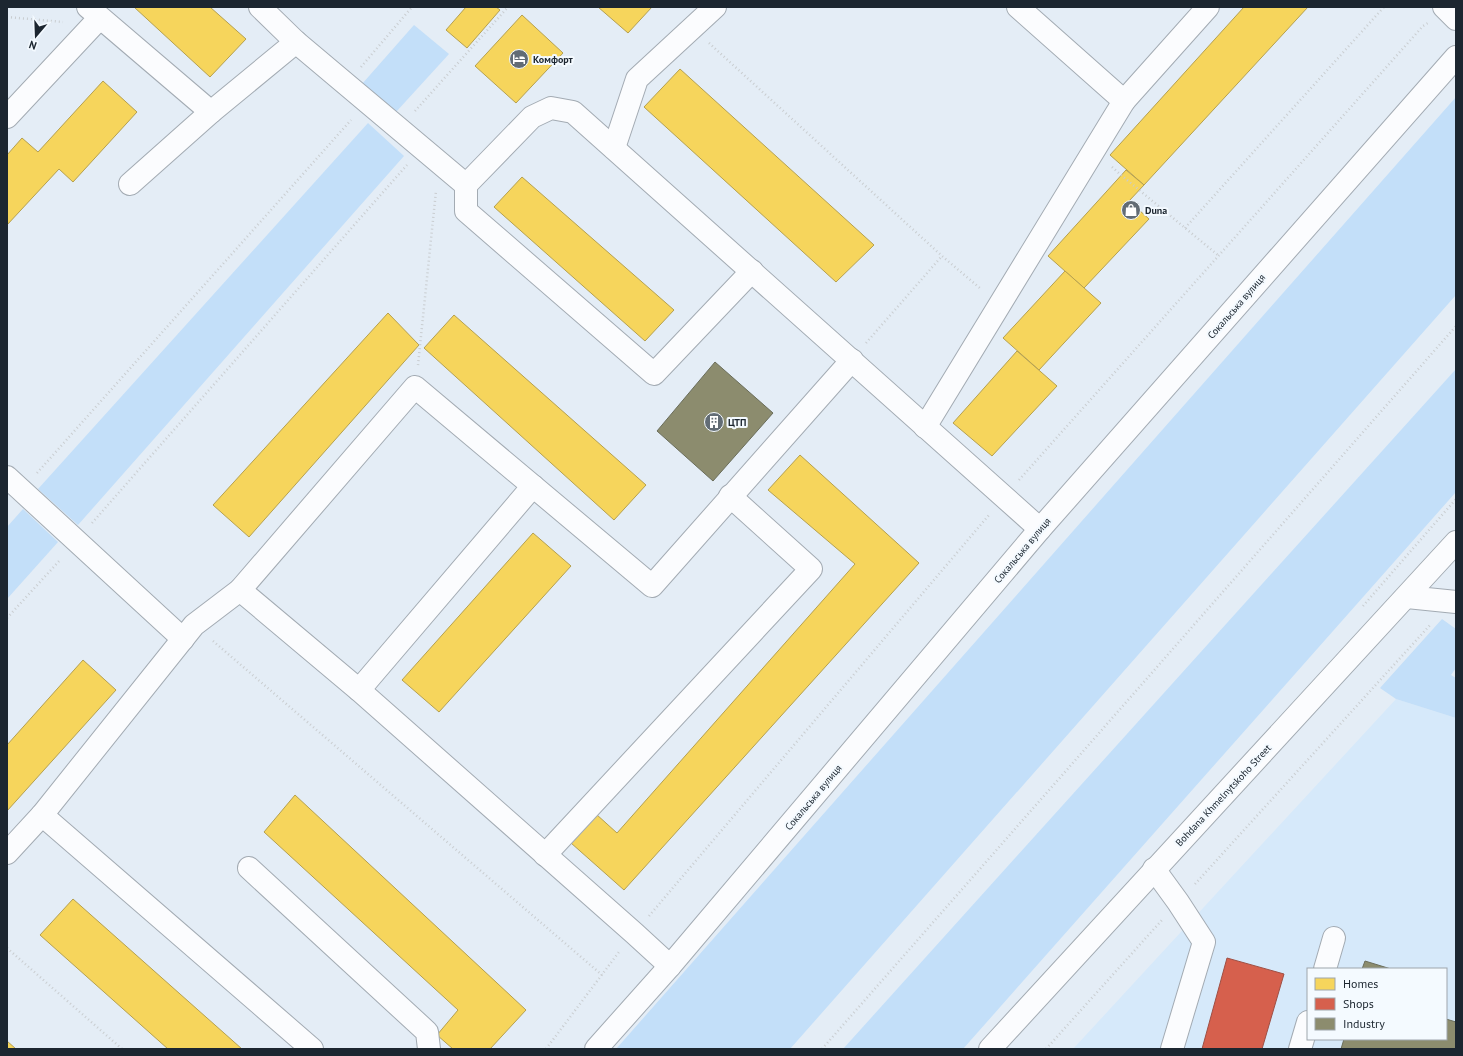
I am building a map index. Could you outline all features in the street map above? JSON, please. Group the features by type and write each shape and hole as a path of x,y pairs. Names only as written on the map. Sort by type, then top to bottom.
{"street":[{"path":"260,7 296,42 466,185"},
{"path":"614,148 637,79 715,7"},
{"path":"1018,7 1124,101"},
{"path":"925,427 1124,101 1208,7"},
{"path":"1444,7 1456,19"},
{"path":"7,116 94,17 211,112"},
{"path":"130,184 211,112 296,42"},
{"name":"Сокальська вулиця","path":"596,1049 670,966 1040,529 1456,57"},
{"path":"752,271 654,374 466,211 466,185 532,117 551,108 573,112 614,148 852,360 1040,529"},
{"path":"7,853 42,815 189,632 240,590 415,387 652,586 730,496 852,360"},
{"path":"14,484 77,541 189,632"},
{"path":"358,690 534,486"},
{"path":"544,855 811,569 730,496"},
{"name":"Bohdana Khmelnytskoho Street","path":"990,1049 1456,542"},
{"path":"240,590 358,690 670,966"},
{"path":"1407,597 1454,602"},
{"path":"42,815 312,1049"},
{"path":"250,868 427,1032 428,1049"},
{"path":"1154,869 1204,942 1172,1049"},
{"path":"1325,968 1334,938"},
{"path":"1300,1049 1307,1025"}],"path":[{"path":"346,84 412,7"},
{"path":"399,129 508,7"},
{"path":"1185,228 1384,7"},
{"path":"7,17 94,17"},
{"path":"692,28 942,256 999,305"},
{"path":"14,484 367,102"},
{"path":"7,618 77,541 421,148"},
{"path":"1094,149 1121,176 1219,256"},
{"path":"415,387 438,162"},
{"path":"852,360 942,256"},
{"path":"822,1049 1456,326"},
{"path":"1046,1049 1178,902 1454,602"},
{"path":"189,632 602,975"},
{"path":"7,948 122,1049"}],"shaded area":[{"path":"414,25 449,54 396,112 362,84"},
{"path":"1456,97 1456,295 790,1049 616,1049"},
{"path":"368,123 404,156 78,525 38,489"},
{"path":"1456,369 1456,492 963,1049 843,1049"},
{"path":"23,509 58,542 7,599 7,527"},
{"path":"1442,619 1456,629 1456,668 1451,675 1456,678 1456,718 1396,699 1380,688"},
{"path":"1396,699 1456,718 1456,1049 1073,1049"}],"building: Homes":[{"path":"134,7 210,7 246,39 210,77"},
{"path":"466,7 496,7 500,10 467,48 446,30"},
{"path":"598,7 652,7 628,33"},
{"path":"1244,7 1308,7 1144,185 1110,155"},
{"name":"Комфорт","path":"522,15 563,53 516,103 475,66"},
{"path":"680,69 874,245 836,282 644,107"},
{"path":"103,81 137,112 73,182 59,169 7,225 7,155 22,138 38,152"},
{"path":"1126,170 1144,185 1129,201 1149,219 1084,288 1048,256"},
{"path":"522,177 674,310 645,341 494,207"},
{"path":"1065,271 1101,303 1039,370 1003,338"},
{"path":"388,313 419,345 249,537 213,505"},
{"path":"454,315 646,485 614,520 424,348"},
{"path":"1017,351 1057,386 992,456 953,423"},
{"path":"800,455 919,563 624,890 571,843 596,814 617,833 855,564 768,490"},
{"path":"533,533 571,566 439,712 402,680"},
{"path":"83,660 116,690 7,811 7,745"},
{"path":"295,795 526,1010 490,1049 453,1049 437,1035 458,1010 264,832"},
{"path":"73,899 242,1049 168,1049 40,935"},
{"path":"7,1041 16,1049 7,1049"}],"building: Shops":[{"path":"1227,958 1284,974 1262,1049 1202,1049"}],"building: Industry":[{"name":"ЦТП","path":"715,362 773,413 713,481 657,431"},
{"path":"1365,961 1388,968 1362,968"},
{"path":"1447,1019 1456,1022 1456,1049 1341,1049 1344,1040 1447,1040"}],"place":[{"name":"Комфорт","path":"519,59"},
{"name":"Duna","path":"1131,210"},
{"name":"ЦТП","path":"714,422"}]}
